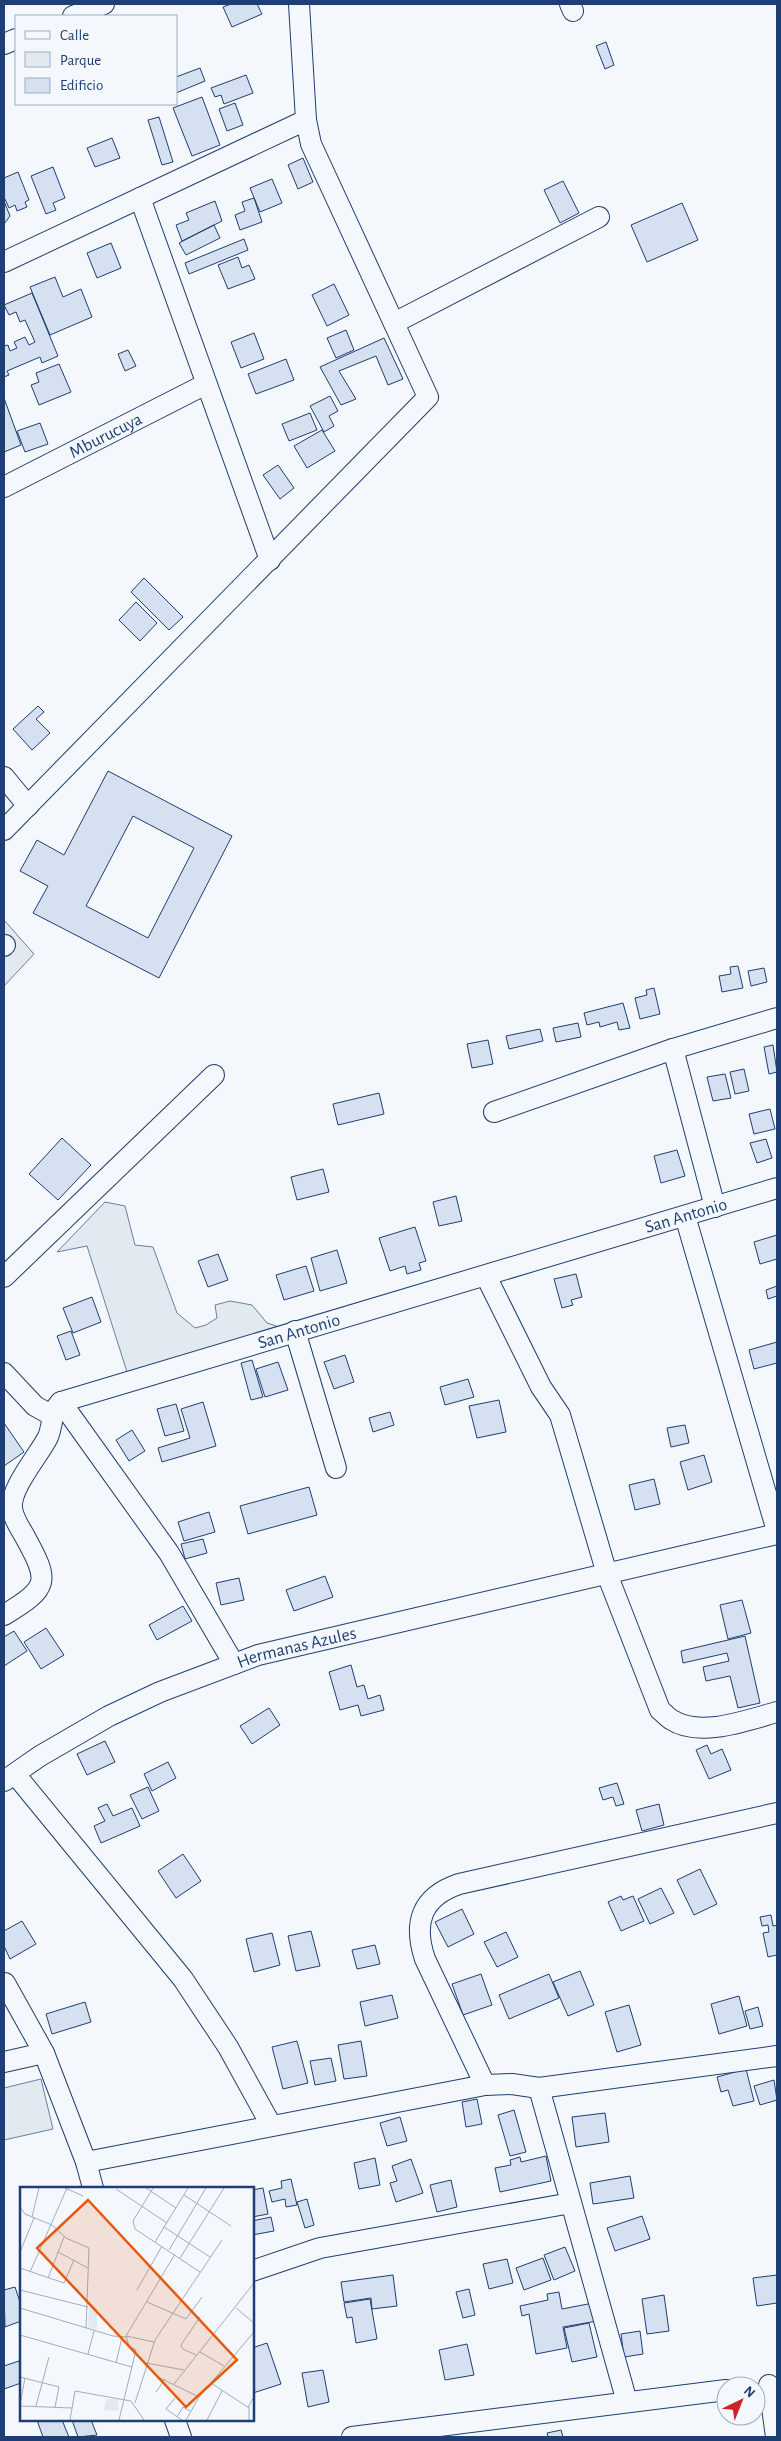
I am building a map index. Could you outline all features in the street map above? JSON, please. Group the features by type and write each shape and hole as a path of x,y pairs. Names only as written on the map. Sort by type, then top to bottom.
{"street":[{"path":"76,15 104,4"},
{"path":"4,830 428,397 311,144 306,120 299,4"},
{"path":"4,262 306,120"},
{"path":"140,198 270,560"},
{"path":"394,323 599,217"},
{"name":"Mburucuya","path":"4,487 206,384"},
{"path":"4,777 28,806"},
{"path":"494,1112 673,1050 777,1018"},
{"path":"673,1050 715,1207"},
{"path":"4,1277 214,1075"},
{"name":"San Antonio","path":"57,1409 295,1331 486,1276 777,1188"},
{"path":"685,1216 777,1532"},
{"path":"486,1276 541,1387 560,1415 607,1574 660,1710 672,1720 696,1727 726,1726 777,1712"},
{"path":"295,1331 336,1468"},
{"name":"Hermanas Azules","path":"7,1381 35,1406 57,1409 168,1553 234,1664 258,1656 777,1532"},
{"path":"4,1615 26,1602 36,1594 41,1586 42,1573 38,1560 15,1520 12,1506 15,1494 48,1436 57,1409"},
{"path":"234,1664 160,1692 109,1716 40,1756 9,1778 183,1979 228,2046 271,2125"},
{"path":"485,2086 425,1959 420,1944 419,1928 423,1913 429,1902 441,1890 459,1884 777,1813"},
{"path":"5,1983 44,2053 86,2162 93,2187"},
{"path":"4,2062 44,2053"},
{"path":"86,2162 271,2125 485,2086 512,2084 539,2088 777,2056"},
{"path":"539,2088 627,2402"},
{"path":"254,2270 320,2248 571,2202"},
{"path":"767,2385 776,2437"},
{"path":"352,2437 395,2434 716,2391"},
{"path":"175,2421 182,2437"}],"green space":[{"path":"4,920 34,954 4,986"},
{"path":"105,1202 125,1206 135,1245 153,1247 177,1313 195,1328 206,1325 217,1318 215,1305 230,1301 252,1305 267,1323 282,1328 127,1372 87,1246 57,1252"},
{"path":"41,2079 53,2129 4,2140 4,2088"}],"building":[{"path":"231,4 257,4 262,14 232,27 223,7"},
{"path":"606,42 614,65 605,69 596,46"},
{"path":"200,68 205,81 178,92 178,76"},
{"path":"246,75 253,93 224,104 221,95 215,97 211,88"},
{"path":"202,97 220,145 192,156 173,108"},
{"path":"235,103 243,125 227,131 219,109"},
{"path":"159,117 173,162 162,165 148,120"},
{"path":"112,138 120,158 95,167 87,148"},
{"path":"303,158 313,182 298,189 288,165"},
{"path":"53,167 65,198 53,203 56,210 46,214 31,176"},
{"path":"18,172 29,200 25,202 27,207 17,211 15,205 9,208 4,197 4,178"},
{"path":"272,179 282,203 260,212 250,188"},
{"path":"563,181 579,213 560,223 544,190"},
{"path":"254,198 262,222 240,230 235,215 245,211 242,202"},
{"path":"4,201 10,216 4,224"},
{"path":"215,201 222,221 182,241 176,225 189,220 186,213"},
{"path":"682,203 698,240 647,262 631,225"},
{"path":"214,225 220,238 186,255 179,243"},
{"path":"244,239 248,250 189,274 185,263"},
{"path":"111,243 121,268 97,278 87,253"},
{"path":"238,257 242,268 249,265 255,279 228,289 218,265"},
{"path":"55,277 63,297 81,289 92,317 50,335 30,287"},
{"path":"334,284 349,315 327,326 312,295"},
{"path":"32,293 58,356 42,363 40,357 7,371 9,375 4,377 4,346 8,345 10,351 17,348 14,342 25,337 29,345 35,342 25,320 20,322 16,312 9,315 4,305"},
{"path":"346,330 354,350 336,358 327,338"},
{"path":"254,333 264,359 241,368 231,342"},
{"path":"384,338 403,379 388,385 376,356 339,371 356,399 341,405 320,367"},
{"path":"128,350 136,366 125,371 118,354"},
{"path":"286,359 294,380 256,394 248,374"},
{"path":"59,364 71,392 39,405 31,385 39,382 36,373"},
{"path":"330,396 338,411 329,416 334,426 324,432 310,406"},
{"path":"4,398 21,445 4,452"},
{"path":"310,413 317,430 289,441 282,424"},
{"path":"40,423 48,444 25,452 17,431"},
{"path":"322,430 335,451 307,468 294,446"},
{"path":"278,465 294,488 280,499 263,475"},
{"path":"144,578 183,617 169,630 131,592"},
{"path":"136,602 157,623 140,641 119,620"},
{"path":"38,706 44,712 36,719 50,733 32,750 13,729"},
{"path":"108,771 232,836 159,978 33,913 48,886 20,871 37,840 64,855","holes":["133,816 194,848 148,938 86,906"]},
{"path":"738,966 743,988 722,992 719,976 731,974 730,967"},
{"path":"764,968 767,982 751,986 748,971"},
{"path":"654,988 660,1014 640,1019 635,998 647,995 646,990"},
{"path":"623,1003 630,1028 619,1030 617,1022 600,1027 599,1022 587,1025 584,1013"},
{"path":"578,1023 581,1037 556,1042 553,1028"},
{"path":"540,1029 543,1041 509,1049 506,1036"},
{"path":"488,1040 493,1064 472,1068 467,1044"},
{"path":"773,1045 777,1072 769,1074 764,1047"},
{"path":"744,1069 749,1091 735,1094 730,1072"},
{"path":"725,1074 731,1098 713,1101 707,1077"},
{"path":"379,1093 384,1114 338,1125 333,1104"},
{"path":"770,1109 775,1129 754,1134 749,1114"},
{"path":"62,1138 91,1165 58,1200 29,1174"},
{"path":"766,1139 772,1158 757,1163 750,1143"},
{"path":"677,1150 685,1176 661,1183 654,1156"},
{"path":"323,1169 329,1192 297,1200 291,1177"},
{"path":"456,1196 462,1221 439,1226 433,1202"},
{"path":"415,1227 426,1261 419,1263 421,1270 407,1274 405,1266 390,1271 379,1238"},
{"path":"777,1235 777,1259 760,1264 754,1242"},
{"path":"337,1250 347,1283 320,1291 311,1258"},
{"path":"218,1254 228,1280 208,1287 198,1261"},
{"path":"306,1266 314,1291 284,1300 276,1275"},
{"path":"576,1274 582,1297 571,1300 573,1305 562,1308 554,1279"},
{"path":"777,1286 777,1296 768,1299 766,1290"},
{"path":"92,1297 101,1322 73,1333 63,1308"},
{"path":"71,1331 80,1355 66,1360 57,1336"},
{"path":"777,1342 777,1363 754,1369 749,1350"},
{"path":"345,1355 354,1382 334,1389 324,1362"},
{"path":"252,1360 263,1397 251,1400 241,1363"},
{"path":"278,1362 288,1390 265,1397 256,1369"},
{"path":"468,1379 474,1397 445,1405 440,1387"},
{"path":"499,1400 506,1432 477,1438 469,1406"},
{"path":"203,1402 216,1446 162,1462 158,1448 190,1438 181,1409"},
{"path":"176,1404 184,1431 165,1436 157,1409"},
{"path":"390,1412 394,1425 373,1432 369,1418"},
{"path":"4,1423 24,1452 4,1466"},
{"path":"685,1425 689,1443 671,1447 667,1428"},
{"path":"132,1430 145,1451 129,1461 116,1440"},
{"path":"704,1455 712,1482 688,1490 680,1462"},
{"path":"654,1479 660,1504 635,1510 629,1485"},
{"path":"309,1487 317,1515 248,1534 240,1506"},
{"path":"209,1512 215,1532 184,1541 178,1522"},
{"path":"203,1539 207,1553 185,1559 181,1544"},
{"path":"325,1576 333,1597 294,1611 286,1590"},
{"path":"239,1578 244,1600 221,1605 216,1583"},
{"path":"742,1600 751,1633 728,1639 720,1605"},
{"path":"183,1606 192,1621 157,1640 149,1625"},
{"path":"46,1628 64,1655 41,1669 24,1642"},
{"path":"14,1631 27,1651 4,1666 4,1637"},
{"path":"745,1636 760,1703 738,1708 730,1676 706,1681 703,1667 729,1661 727,1653 683,1663 681,1651"},
{"path":"351,1665 357,1687 364,1685 368,1699 380,1695 384,1710 361,1716 358,1705 340,1710 329,1672"},
{"path":"269,1708 280,1725 252,1744 240,1726"},
{"path":"105,1741 115,1762 87,1775 77,1754"},
{"path":"707,1745 711,1754 722,1749 731,1770 709,1779 696,1750"},
{"path":"168,1762 176,1778 152,1791 144,1774"},
{"path":"617,1783 624,1804 616,1806 613,1797 603,1800 599,1788"},
{"path":"148,1787 159,1811 142,1819 130,1795"},
{"path":"107,1804 113,1816 132,1808 140,1826 101,1843 94,1826 105,1821 98,1808"},
{"path":"659,1804 664,1825 642,1831 636,1810"},
{"path":"183,1854 201,1881 176,1898 158,1871"},
{"path":"700,1869 717,1904 694,1915 677,1880"},
{"path":"661,1888 674,1913 650,1924 638,1899"},
{"path":"621,1896 623,1900 633,1896 644,1921 621,1931 608,1902"},
{"path":"462,1909 474,1934 448,1947 435,1922"},
{"path":"771,1915 773,1926 777,1925 777,1955 768,1957 763,1933 769,1932 768,1925 762,1926 760,1917"},
{"path":"22,1921 36,1944 10,1959 4,1946 4,1931"},
{"path":"311,1931 320,1966 296,1971 288,1936"},
{"path":"506,1932 518,1957 497,1967 484,1942"},
{"path":"272,1933 280,1965 254,1972 246,1939"},
{"path":"375,1945 380,1964 357,1969 352,1950"},
{"path":"580,1971 594,2005 568,2016 553,1982"},
{"path":"481,1974 492,2005 463,2015 452,1984"},
{"path":"549,1974 559,1998 509,2019 499,1995"},
{"path":"392,1995 398,2018 365,2026 360,2002"},
{"path":"739,1996 747,2026 719,2034 711,2004"},
{"path":"85,2002 91,2022 52,2034 46,2014"},
{"path":"629,2005 641,2045 617,2052 605,2012"},
{"path":"758,2007 763,2026 750,2029 745,2011"},
{"path":"297,2041 308,2083 283,2089 272,2047"},
{"path":"361,2041 367,2076 344,2079 338,2045"},
{"path":"331,2058 336,2081 315,2085 310,2061"},
{"path":"746,2069 754,2101 733,2106 728,2090 721,2092 717,2077"},
{"path":"774,2080 777,2100 760,2105 754,2086"},
{"path":"477,2099 482,2124 466,2127 462,2102"},
{"path":"514,2110 526,2152 510,2156 498,2115"},
{"path":"605,2113 609,2142 576,2147 572,2117"},
{"path":"400,2117 407,2141 387,2146 380,2123"},
{"path":"546,2156 551,2181 500,2192 495,2168 511,2165 510,2160 520,2157 521,2162"},
{"path":"375,2158 380,2185 359,2189 354,2163"},
{"path":"411,2159 423,2193 396,2202 390,2183 397,2181 392,2166"},
{"path":"630,2176 634,2198 593,2204 590,2183"},
{"path":"291,2179 297,2205 286,2207 285,2199 272,2202 269,2191 282,2188 281,2181"},
{"path":"451,2180 457,2207 437,2212 430,2185"},
{"path":"263,2188 268,2214 254,2217 254,2190"},
{"path":"307,2199 314,2225 305,2228 297,2202"},
{"path":"642,2216 650,2239 615,2251 607,2228"},
{"path":"271,2217 274,2231 254,2235 254,2221"},
{"path":"565,2247 575,2271 554,2280 544,2255"},
{"path":"543,2258 551,2280 524,2290 516,2268"},
{"path":"507,2259 513,2283 489,2289 483,2264"},
{"path":"393,2275 397,2306 372,2309 371,2298 344,2302 341,2282"},
{"path":"777,2275 777,2303 757,2306 753,2278"},
{"path":"15,2287 20,2302 20,2321 5,2327 4,2290"},
{"path":"469,2289 475,2315 463,2318 456,2292"},
{"path":"559,2292 562,2309 593,2303 597,2321 563,2327 567,2348 536,2354 529,2314 522,2316 520,2306 548,2300 547,2294"},
{"path":"664,2295 669,2331 647,2334 642,2299"},
{"path":"370,2299 377,2339 356,2343 352,2317 347,2318 344,2303"},
{"path":"589,2323 597,2357 572,2362 564,2328"},
{"path":"640,2331 643,2354 624,2357 621,2334"},
{"path":"267,2343 281,2384 254,2393 254,2347"},
{"path":"467,2344 474,2375 445,2380 439,2350"},
{"path":"19,2361 20,2383 4,2389 4,2366"},
{"path":"323,2370 329,2402 308,2407 302,2373"},
{"path":"37,2421 62,2421 69,2437 43,2437"},
{"path":"72,2421 91,2421 97,2435 78,2437"},
{"path":"561,2430 563,2437 548,2437 547,2433"}]}
